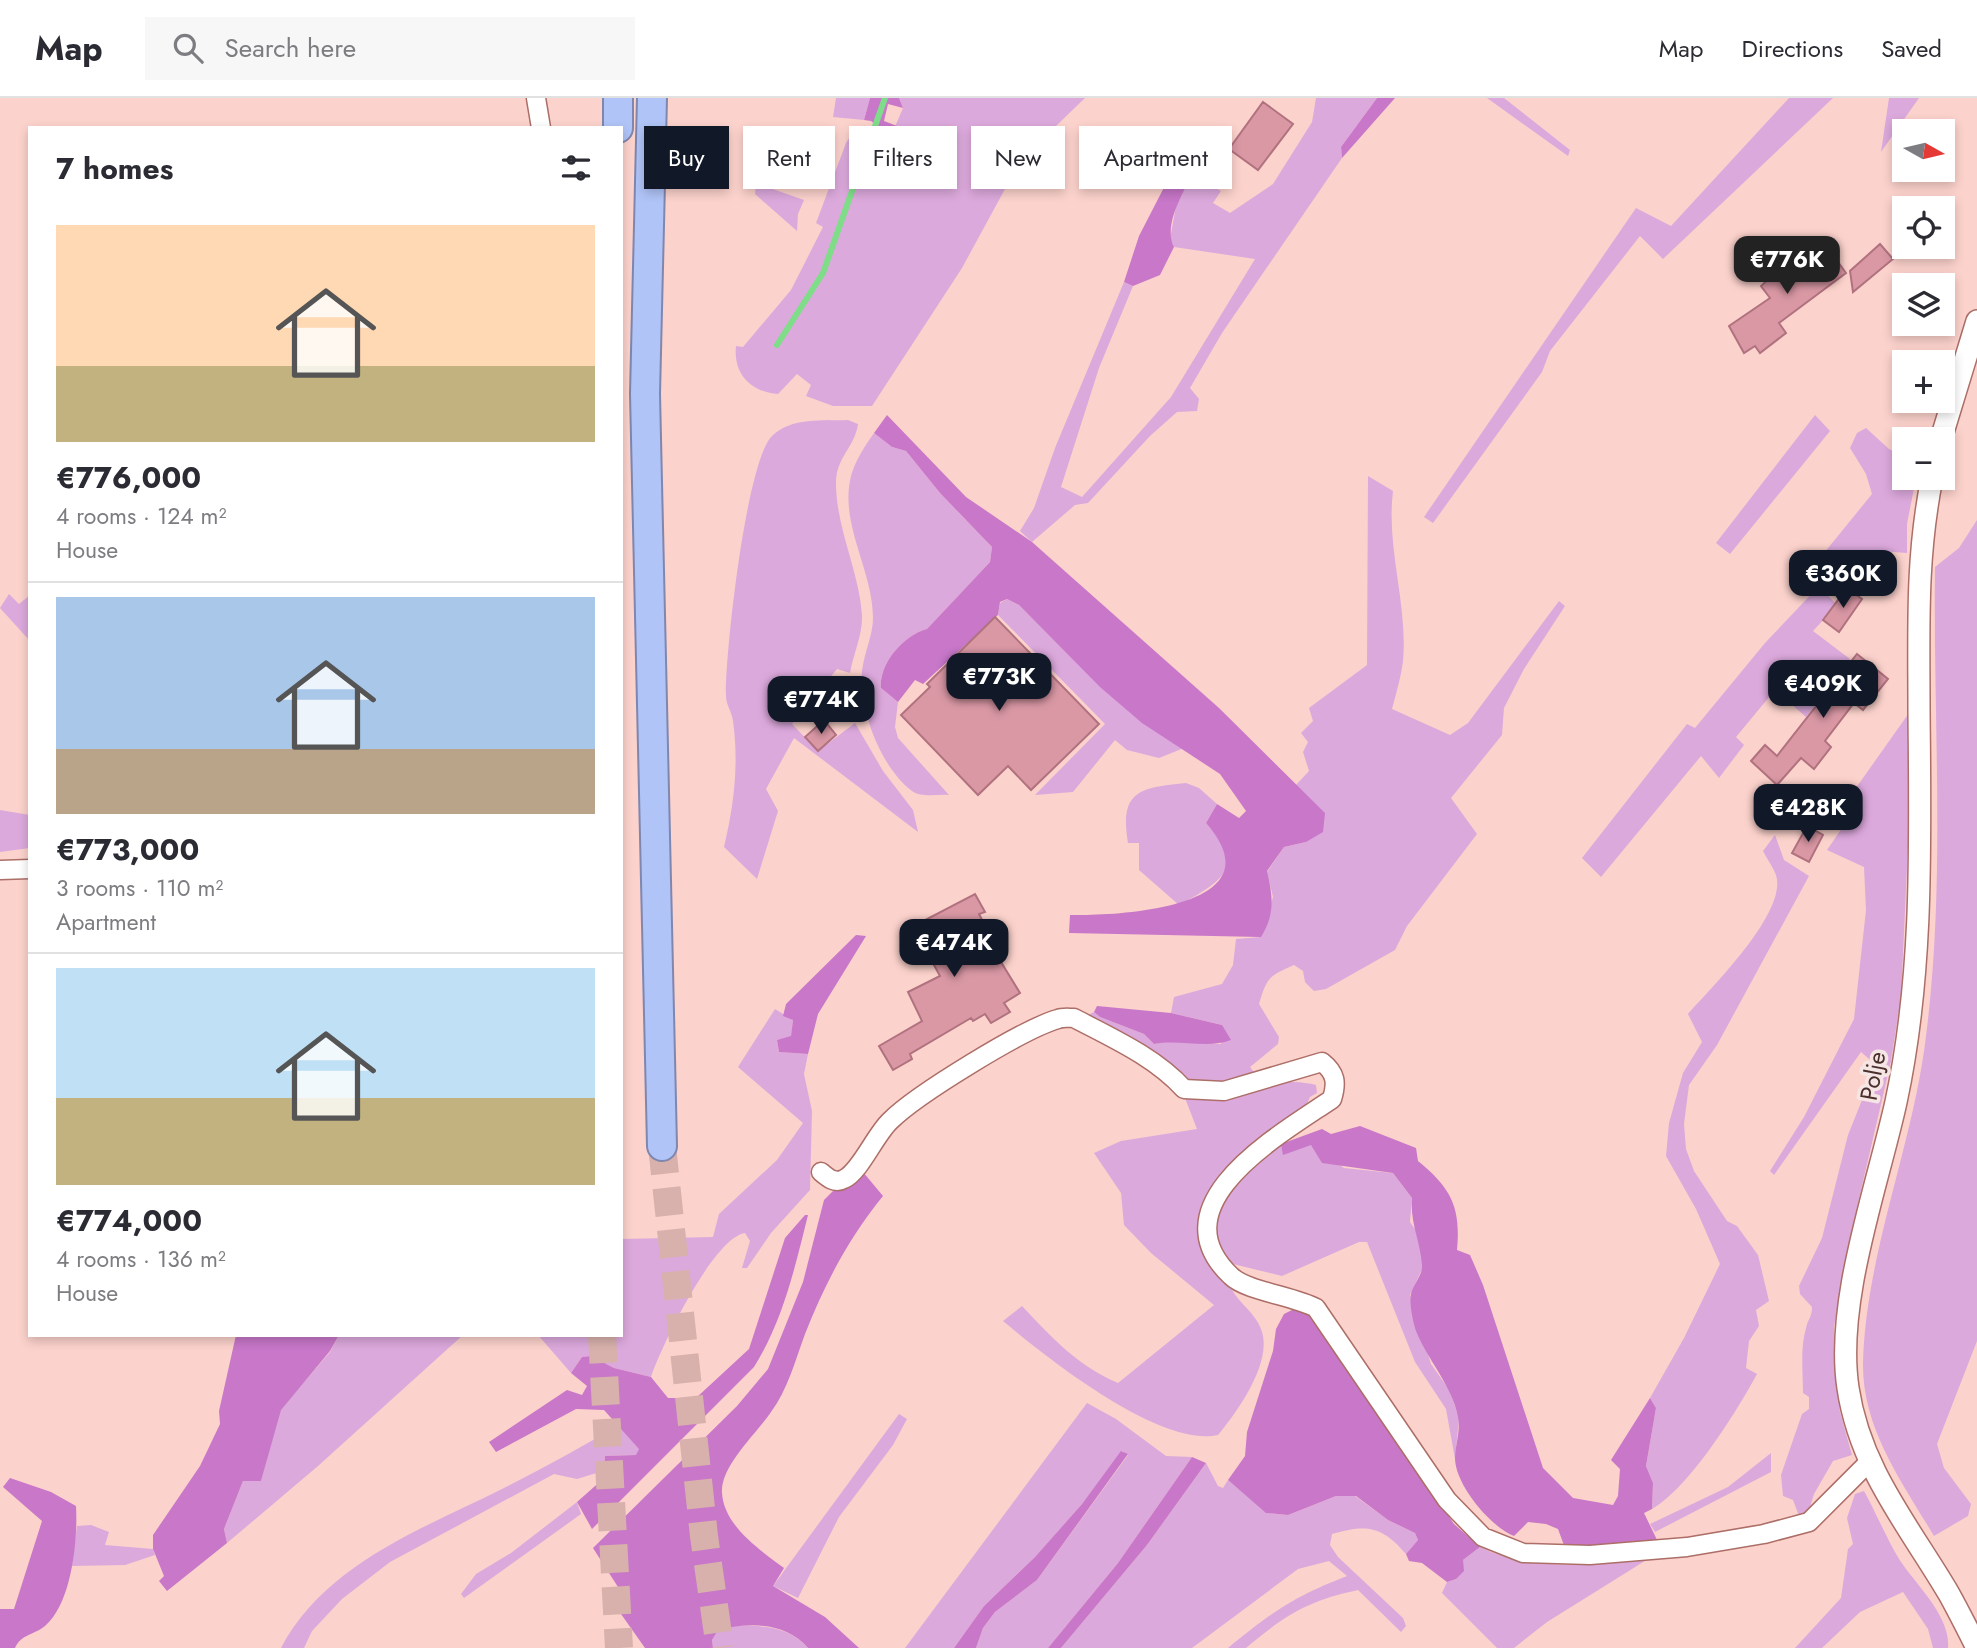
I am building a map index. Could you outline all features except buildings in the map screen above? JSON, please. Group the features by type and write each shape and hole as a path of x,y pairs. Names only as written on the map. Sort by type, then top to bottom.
{"highway":[{"path":"618,98 618,126"},
{"path":"652,98 645,394 662,1146"}],"street":[{"path":"536,98 541,126"},
{"path":"1945,427 1977,321"},
{"name":"Polje","path":"1930,490 1918,570 1920,833 1913,989 1896,1099 1856,1274 1845,1352 1855,1426 1869,1462 1895,1512 1948,1594 1977,1648"},
{"path":"0,870 28,869"},
{"path":"821,1172 831,1180 841,1181 853,1174 873,1140 911,1103 996,1051 1060,1018 1074,1018 1151,1060 1168,1071 1184,1088 1224,1091 1322,1062 1332,1070 1336,1085 1332,1099 1255,1151 1216,1194 1208,1217 1212,1250 1232,1278 1275,1294 1299,1298 1316,1308 1447,1500 1483,1537 1523,1553 1590,1555 1687,1547 1764,1534 1809,1521 1869,1462"}],"shaded area":[{"path":"836,98 870,98 864,120 833,117"},
{"path":"870,98 899,98 903,108 888,104 884,121 897,126 878,126 864,120"},
{"path":"899,98 1085,98 1056,126 971,126 971,189 1005,189 962,268 872,406 833,406 806,396 811,385 797,374 778,394 760,390 741,373 736,346 743,347 791,290 823,227 816,223 829,189 835,189 835,172 849,138 849,189 957,189 957,126 895,126 903,108"},
{"path":"1316,98 1377,98 1341,147 1342,158 1222,333 1190,388 1199,399 1197,411 1177,412 1150,436 1088,503 1075,505 1032,542 1020,531 1034,508 1055,448 1124,282 1133,286 1099,368 1061,487 1082,497 1171,397 1255,259 1174,247 1170,239 1176,206 1185,189 1217,189 1221,191 1213,203 1230,213 1273,184 1312,122"},
{"path":"1377,98 1395,98 1342,158 1341,147"},
{"path":"1487,98 1504,98 1570,150 1568,156"},
{"path":"1789,98 1833,98 1663,259 1640,236 1550,351 1542,372 1433,523 1424,517 1636,208 1671,226"},
{"path":"1889,98 1919,98 1904,119 1892,119 1892,136 1881,152"},
{"path":"755,189 773,189 804,200 798,214 797,231 755,194"},
{"path":"1163,189 1185,189 1172,220 1171,239 1174,247 1160,275 1133,286 1124,282 1139,236"},
{"path":"887,415 966,497 1032,542 1219,708 1325,813 1323,832 1306,842 1284,847 1267,871 1272,905 1269,921 1261,937 1069,933 1070,915 1154,909 1184,901 1209,890 1223,873 1224,851 1206,823 1217,804 1239,818 1246,811 1220,774 1142,723 1100,687 1019,605 1007,599 1000,602 998,615 923,684 915,680 898,702 881,688 884,669 895,651 910,637 927,629 990,562 992,547 940,493 906,451 892,447 874,433"},
{"path":"1815,415 1830,431 1730,554 1716,543"},
{"path":"848,420 858,424 839,466 837,500 857,582 862,615 861,630 850,673 837,669 792,724 818,751 855,723 883,771 913,810 918,832 794,738 766,789 778,811 757,879 724,847 733,800 735,769 733,721 726,699 727,674 733,602 746,519 763,453 772,436 798,423"},
{"path":"1866,428 1892,450 1892,490 1914,490 1907,524 1907,553 1873,552 1846,557 1823,570 1798,593 1794,590 1872,494 1866,474 1850,448 1857,433"},
{"path":"874,433 892,447 906,451 940,493 992,547 990,562 927,629 910,637 895,651 881,679 881,688 898,702 895,727 898,738 949,795 920,794 901,781 874,736 864,702 862,671 872,631 872,600 849,512 848,494 855,465"},
{"path":"1368,476 1393,491 1392,534 1404,640 1402,667 1392,709 1450,735 1468,723 1559,601 1565,606 1524,669 1504,708 1502,735 1451,798 1477,834 1407,926 1395,950 1326,989 1314,991 1305,982 1303,971 1294,965 1270,978 1264,988 1259,1004 1279,1037 1278,1044 1250,1067 1262,1077 1316,1085 1317,1093 1310,1097 1302,1115 1270,1133 1200,1229 1205,1246 1232,1290 1258,1323 1264,1342 1252,1385 1226,1425 1218,1435 1194,1435 1166,1428 1105,1397 1003,1321 1022,1306 1078,1360 1118,1383 1214,1305 1151,1253 1124,1225 1121,1193 1094,1153 1121,1141 1197,1129 1178,1080 1086,1016 1094,1012 1100,1017 1144,1034 1154,1044 1173,1040 1221,1044 1222,1025 1171,1013 1174,997 1222,984 1233,965 1236,939 1260,937 1273,897 1267,872 1284,847 1306,842 1305,796 1295,786 1309,771 1303,752 1308,742 1301,733 1313,721 1309,708 1367,665"},
{"path":"1977,520 1977,1341 1937,1444 1944,1468 1971,1504 1968,1516 1934,1536 1886,1454 1869,1410 1863,1363 1872,1281 1920,1077 1932,977 1937,860 1935,567 1959,548"},
{"path":"1819,586 1837,605 1813,631 1850,659 1806,717 1775,690 1736,737 1744,745 1719,778 1701,756 1601,877 1582,858 1687,724 1695,728 1765,643"},
{"path":"9,594 19,604 28,597 28,639 0,608"},
{"path":"1007,599 1019,605 1117,699 1184,748 1159,758 1127,750 1115,740 1073,792 1035,795 1105,724 998,615 1000,603"},
{"path":"1909,713 1908,846 1901,997 1891,1061 1848,1246 1834,1327 1840,1412 1852,1455 1833,1461 1814,1494 1809,1510 1799,1516 1793,1500 1783,1496 1781,1475 1802,1414 1809,1409 1809,1397 1803,1393 1802,1352 1812,1307 1800,1294 1799,1286 1822,1238 1848,1135 1876,1065 1861,1052 1774,1175 1770,1171 1804,1117 1854,1019 1866,910 1864,867 1827,850 1853,812 1846,802"},
{"path":"1186,783 1199,788 1217,804 1206,823 1225,852 1227,863 1224,873 1217,881 1179,905 1139,870 1139,843 1128,843 1126,825 1130,802 1136,795 1156,787"},
{"path":"0,810 28,815 28,848 0,852"},
{"path":"1775,835 1784,860 1809,876 1717,1045 1689,1085 1684,1124 1686,1149 1694,1171 1727,1221 1737,1226 1758,1255 1769,1301 1756,1310 1759,1326 1749,1341 1746,1368 1757,1374 1737,1409 1696,1467 1681,1485 1652,1509 1653,1483 1646,1466 1656,1408 1650,1398 1684,1338 1720,1264 1696,1209 1666,1156 1669,1123 1683,1073 1702,1042 1688,1014 1746,948 1771,909 1777,890 1776,875 1763,851"},
{"path":"856,935 866,936 818,1014 808,1054 779,1052 777,1040 791,1036 793,1020 783,1016 786,1004"},
{"path":"1097,1006 1171,1013 1222,1025 1231,1040 1213,1044 1154,1044 1144,1034 1100,1017 1094,1012"},
{"path":"775,1009 793,1020 791,1037 777,1040 779,1052 808,1054 804,1074 812,1111 810,1190 771,1233 747,1268 742,1268 750,1241 745,1233 732,1239 718,1253 677,1320 651,1377 614,1368 591,1356 582,1357 571,1373 540,1337 623,1337 623,1239 713,1237 719,1214 777,1160 803,1123 738,1067"},
{"path":"1360,1126 1416,1148 1418,1161 1446,1190 1455,1210 1457,1250 1470,1255 1483,1285 1543,1468 1573,1498 1613,1505 1618,1496 1620,1469 1611,1460 1650,1398 1656,1408 1646,1466 1653,1483 1652,1509 1644,1513 1658,1542 1565,1548 1558,1529 1546,1524 1528,1522 1514,1536 1485,1515 1468,1493 1461,1481 1455,1459 1459,1427 1455,1405 1421,1342 1413,1318 1411,1294 1422,1265 1412,1216 1412,1198 1393,1173 1322,1163 1311,1145 1283,1155 1281,1144 1322,1129 1331,1134"},
{"path":"1281,1144 1311,1145 1344,1168 1393,1173 1412,1198 1410,1222 1419,1235 1423,1267 1410,1295 1431,1364 1450,1391 1459,1419 1455,1459 1446,1409 1415,1362 1367,1242 1359,1242 1282,1276 1229,1263 1214,1243 1214,1209 1223,1189"},
{"path":"858,1166 883,1196 859,1228 839,1262 813,1315 782,1394 733,1461 723,1483 722,1493 724,1505 736,1526 754,1545 784,1568 773,1586 825,1617 859,1648 808,1648 789,1633 754,1625 718,1630 712,1640 713,1648 645,1648 609,1597 618,1587 593,1548 737,1406 768,1369 803,1282 824,1200"},
{"path":"805,1215 808,1215 787,1293 773,1331 754,1367 592,1529 577,1502 603,1479 605,1456 636,1455 639,1449 604,1410 576,1409 496,1452 489,1442 567,1390 582,1395 587,1386 571,1373 582,1357 591,1356 614,1368 651,1377 668,1398 696,1398 749,1349 785,1238"},
{"path":"1304,1304 1454,1524 1480,1547 1463,1560 1464,1571 1456,1579 1447,1582 1422,1563 1409,1561 1406,1554 1418,1540 1415,1533 1388,1520 1356,1496 1336,1496 1288,1515 1266,1513 1228,1480 1245,1456 1247,1432 1273,1351 1276,1329 1284,1314"},
{"path":"236,1337 338,1337 330,1351 281,1410 261,1481 243,1481 224,1529 227,1543 167,1591 159,1581 164,1576 153,1549 153,1535 200,1466 220,1424 219,1411"},
{"path":"338,1337 461,1337 318,1466 227,1543 224,1529 243,1481 261,1481 280,1410 330,1352"},
{"path":"1087,1403 1116,1419 1166,1456 1192,1457 1118,1563 1048,1648 976,1648 983,1628 995,1612 1037,1580 1128,1455 1122,1451 1082,1504 1035,1557 984,1606 954,1648 905,1648"},
{"path":"899,1414 907,1419 893,1445 839,1517 798,1598 773,1586"},
{"path":"619,1425 640,1449 637,1455 605,1456 603,1471 577,1479 554,1474 390,1562 342,1599 312,1631 304,1648 281,1648 300,1619 323,1593 349,1571 409,1535 532,1474"},
{"path":"1121,1451 1128,1454 1037,1580 995,1612 983,1628 976,1648 954,1648 984,1606 1035,1557 1082,1504"},
{"path":"1771,1453 1771,1472 1655,1532 1650,1524 1728,1487"},
{"path":"1192,1457 1206,1463 1147,1545 1061,1648 1048,1648 1118,1563"},
{"path":"1206,1463 1218,1486 1223,1488 1228,1480 1267,1513 1288,1515 1336,1496 1355,1496 1388,1520 1415,1533 1418,1540 1406,1554 1389,1538 1373,1530 1355,1529 1332,1534 1330,1545 1338,1557 1403,1618 1406,1626 1401,1632 1358,1590 1310,1604 1246,1648 1228,1648 1284,1606 1347,1576 1329,1561 1298,1569 1192,1648 1061,1648 1147,1545"},
{"path":"10,1478 51,1492 76,1506 76,1535 67,1587 54,1616 41,1629 24,1637 15,1648 0,1648 0,1609 14,1609 42,1521 3,1487"},
{"path":"1864,1491 1899,1559 1938,1612 1944,1624 1948,1648 1933,1648 1928,1629 1903,1592 1860,1612 1822,1648 1795,1648 1841,1598 1848,1549 1853,1544 1847,1518 1855,1494"},
{"path":"577,1502 581,1514 464,1598 461,1594 476,1574 511,1553"},
{"path":"91,1525 109,1532 105,1545 153,1549 155,1555 125,1565 72,1566 77,1526"},
{"path":"1480,1547 1520,1560 1562,1565 1648,1559 1547,1622 1514,1648 1497,1648 1442,1593 1447,1582 1456,1579 1463,1560"},
{"path":"736,1625 784,1631 808,1648 713,1648 712,1640 718,1629"}],"waterway":[{"path":"777,345 823,273 885,98"}],"tunnel":[{"path":"662,1146 704,1536 720,1648"},
{"path":"602,1337 619,1648"}]}
